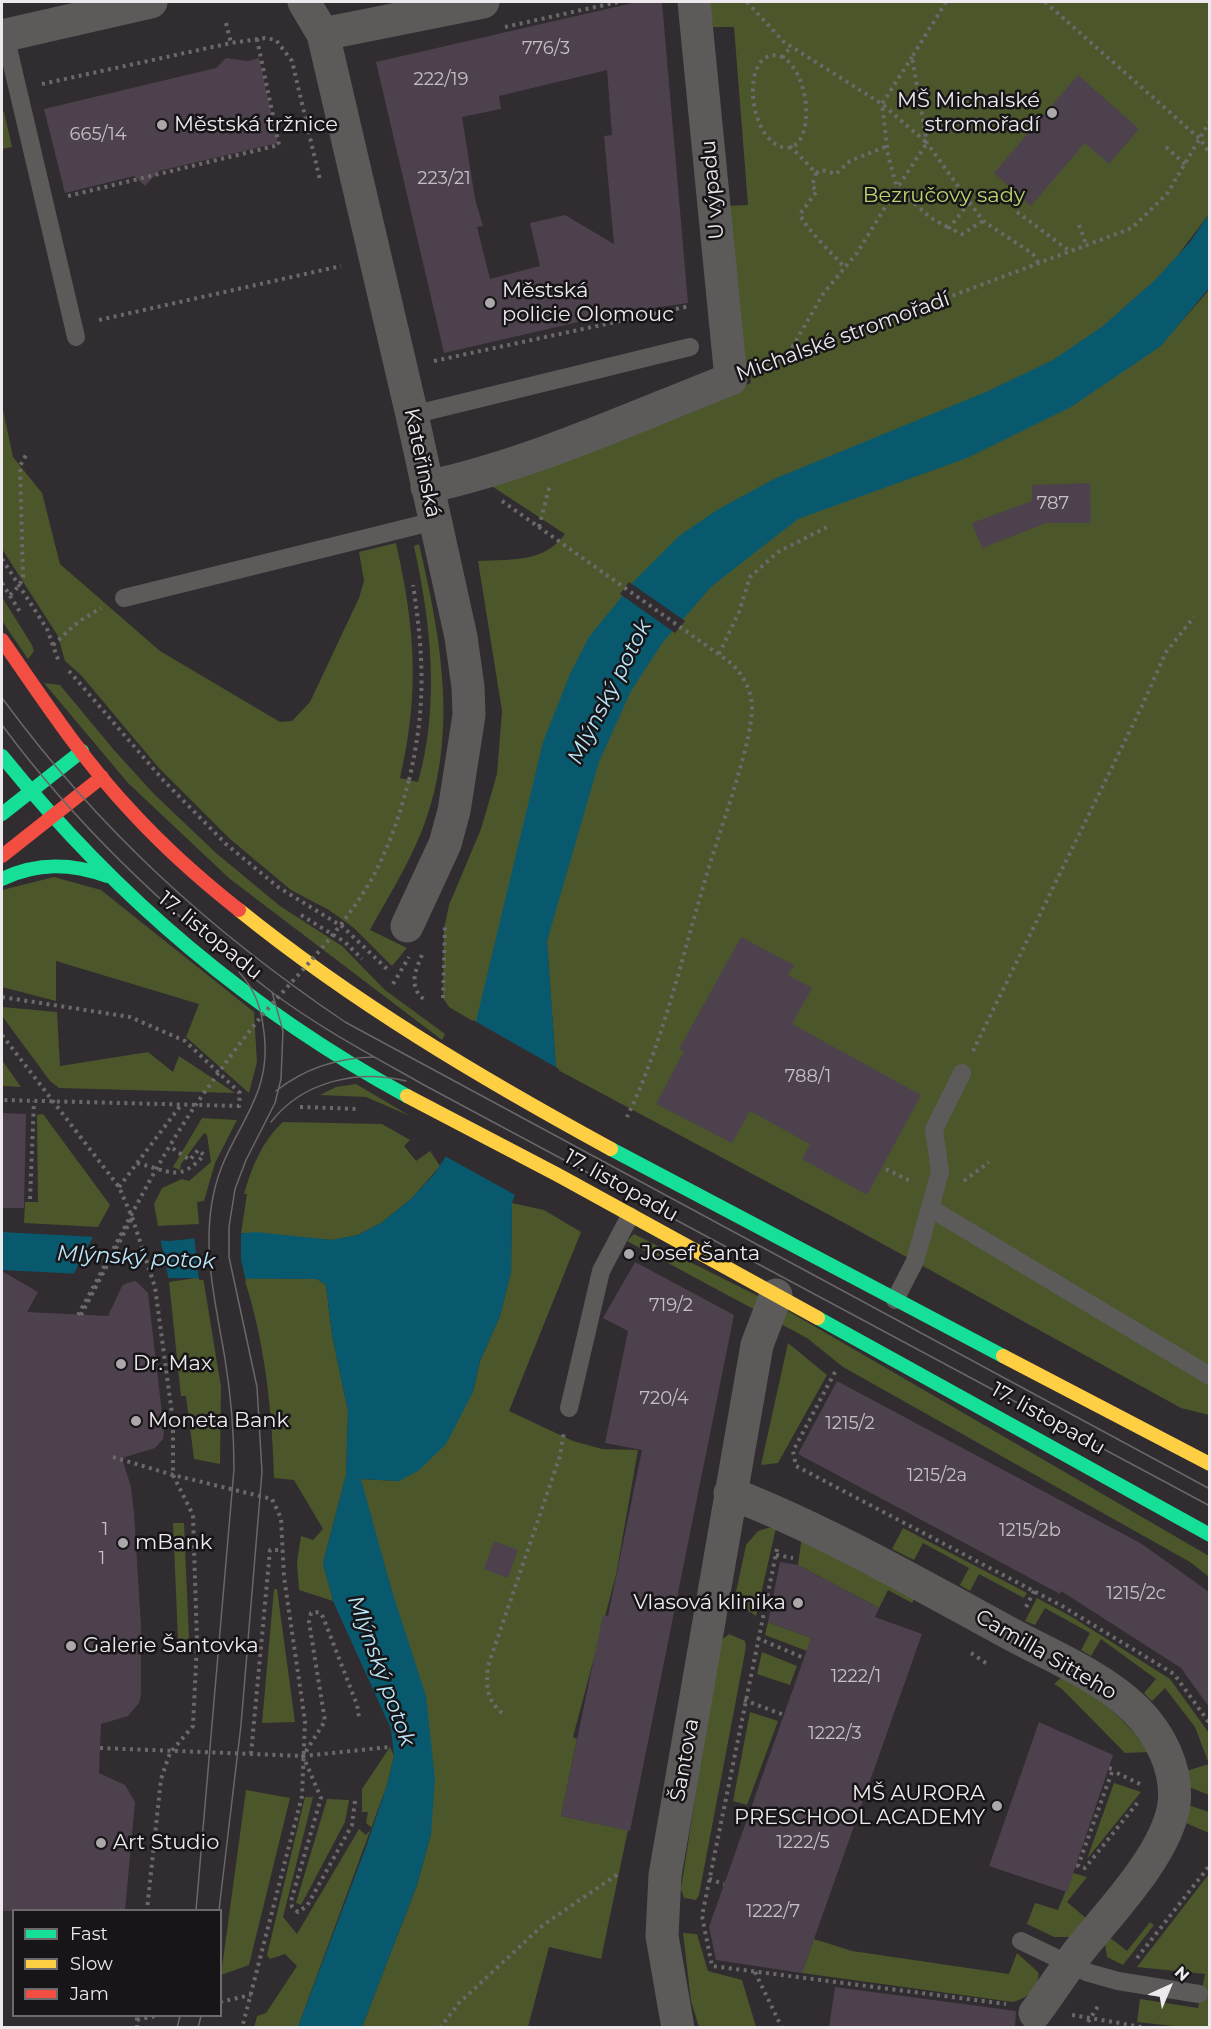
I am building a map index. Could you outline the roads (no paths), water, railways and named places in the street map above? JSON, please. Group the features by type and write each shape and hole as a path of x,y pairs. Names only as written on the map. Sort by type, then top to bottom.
{"street":[{"path":"3,35 151,2"},
{"name":"Kateřinská","path":"304,2 323,34 461,637 469,715 454,811 445,844 410,937"},
{"path":"323,34 483,2"},
{"name":"U výpadu","path":"694,2 731,379"},
{"name":"Michalské stromořadí","path":"427,487 471,477 731,379"},
{"path":"2,639 82,752 2,814"},
{"name":"17. listopadu","path":"82,752 150,832 234,906 332,982 473,1073 573,1129 1209,1464"},
{"name":"17. listopadu","path":"2,756 107,876 196,955 266,1008 342,1059 1027,1431 1209,1535"},
{"path":"2,856 102,777"},
{"path":"2,879 35,867 59,865 83,868 107,876"},
{"name":"Šantova","path":"678,2028 663,1951 661,1912 730,1493 757,1345 776,1295"},
{"name":"Camilla Sitteho","path":"730,1493 803,1522 1081,1672 1134,1708 1162,1745 1173,1776 1174,1804 1168,1823 1140,1873 1068,1966 1037,2011"}],"lane":[{"path":"3,35 19,88 75,332"},
{"path":"412,415 690,346"},
{"path":"124,598 435,521"},
{"path":"895,1300 915,1261 940,1172 934,1129 962,1073"},
{"path":"930,1208 1209,1376"},
{"path":"569,1408 601,1271 630,1216"},
{"path":"1021,1941 1068,1966 1118,1981 1199,1994"}],"water":[{"name":"Mlýnský potok","path":"1209,214 1209,288 1161,346 1071,407 967,458 798,519 712,586 663,642 631,691 599,762 547,941 556,1069 512,1203 511,1272 500,1316 480,1361 473,1392 446,1444 418,1471 399,1481 361,1479 391,1588 426,1696 435,1779 431,1834 417,1885 362,2027 298,2027 366,1847 387,1785 394,1756 391,1729 333,1601 323,1563 346,1475 348,1411 332,1335 326,1285 317,1279 160,1278 2,1270 2,1232 170,1241 256,1232 332,1240 358,1235 381,1223 412,1198 435,1173 460,1135 477,1017 543,742 570,674 589,637 636,579 679,536 717,510 774,479 986,392 1053,360 1103,326 1155,280 1190,242"}],"tram line":[{"path":"2,698 77,791 159,875 248,951 345,1022 1210,1489"},
{"path":"2,725 62,799 162,901 235,963 309,1018 424,1085 1210,1506"},
{"path":"196,1909 234,1469 229,1387 209,1255 210,1213 214,1192 229,1149 257,1094 263,1074 265,1051 258,1003 249,984 239,972"},
{"path":"219,1909 241,1725 262,1472 257,1387 229,1257 229,1227 235,1189 246,1160 275,1103 281,1079 283,1031 272,992"},
{"path":"276,1091 310,1070 334,1062 373,1057"},
{"path":"271,1122 299,1097 332,1082 369,1077 406,1081"},
{"path":"177,2028 180,2017"},
{"path":"198,2028 201,2017"}],"place":[{"name":"MŠ Michalské stromořadí","path":"1052,113"},
{"name":"Městská tržnice","path":"162,125"},
{"name":"Městská policie Olomouc","path":"490,303"},
{"name":"Josef Šanta","path":"629,1254"},
{"name":"Dr. Max","path":"121,1364"},
{"name":"Moneta Bank","path":"136,1421"},
{"name":"mBank","path":"123,1543"},
{"name":"Vlasová klinika","path":"798,1603"},
{"name":"Galerie Šantovka","path":"71,1646"},
{"name":"MŠ AURORA PRESCHOOL ACADEMY","path":"997,1806"},
{"name":"Art Studio","path":"101,1843"}],"park label":[{"name":"Bezručovy sady","path":"944,196"}]}
